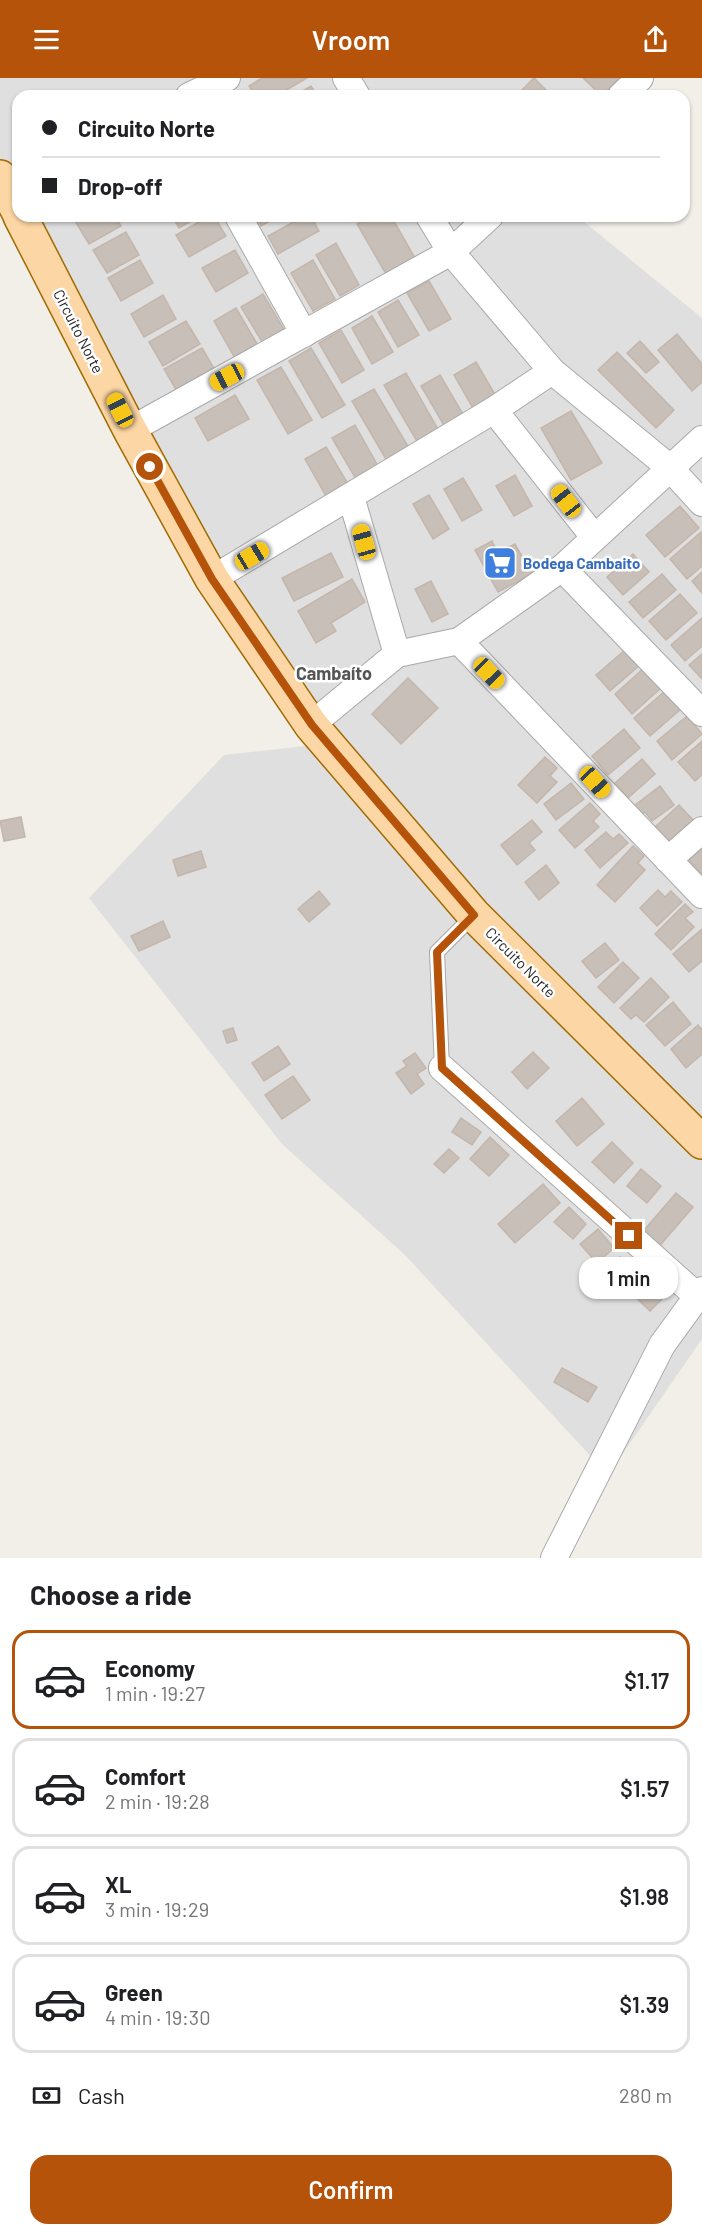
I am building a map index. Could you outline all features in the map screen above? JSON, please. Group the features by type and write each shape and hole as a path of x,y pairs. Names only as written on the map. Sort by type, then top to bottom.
{"main road":[{"path":"7,178 12,193"},
{"name":"Circuito Norte","path":"23,222 130,430 212,579 312,725 474,915 702,1142"}],"street":[{"path":"202,90 227,78"},
{"path":"627,90 640,78"},
{"path":"241,222 304,334"},
{"path":"433,222 451,252 552,371 669,467 702,503"},
{"path":"130,430 451,252 484,222"},
{"path":"212,579 494,410 552,371"},
{"path":"494,410 594,537"},
{"path":"312,725 397,654 459,641 561,568 702,439"},
{"path":"351,497 397,654"},
{"path":"561,568 702,713"},
{"path":"459,641 702,895"},
{"path":"668,860 702,830"},
{"path":"442,1068 700,1293 662,1345 554,1558"}],"lane":[{"path":"442,1068 437,952 474,915"}],"shaded area":[{"name":"Cambaíto","path":"0,78 648,78 637,90 12,90 12,210 0,189"},
{"name":"Cambaíto","path":"19,222 584,222 702,318 702,1339 608,1475 405,1255 282,1144 89,898 224,755 313,745"}],"building":[{"path":"262,78 307,78 286,90 251,90 249,86"},
{"path":"534,78 546,90 522,90"},
{"path":"583,78 619,78 608,90 596,90"},
{"path":"76,222 119,222 121,226 89,244"},
{"path":"176,222 190,222 179,228"},
{"path":"199,222 218,222 226,236 189,257 176,235"},
{"path":"293,222 314,222 319,231 278,254 268,236"},
{"path":"360,222 394,222 415,258 386,274 357,224"},
{"path":"126,232 139,255 107,273 93,250"},
{"path":"336,243 359,285 340,296 316,255"},
{"path":"235,250 248,273 216,292 202,268"},
{"path":"140,260 153,283 121,301 108,278"},
{"path":"313,260 335,299 313,311 291,273"},
{"path":"429,281 451,319 429,331 407,293"},
{"path":"263,294 286,333 264,345 241,307"},
{"path":"163,295 176,319 144,337 131,314"},
{"path":"398,300 419,335 398,347 378,312"},
{"path":"236,308 259,347 236,360 214,321"},
{"path":"372,316 393,352 372,364 352,328"},
{"path":"186,321 200,344 163,366 149,342"},
{"path":"341,330 364,370 342,383 319,343"},
{"path":"677,334 702,364 702,382 692,391 658,350"},
{"path":"640,341 659,362 646,373 627,353"},
{"path":"202,348 216,372 178,393 164,369"},
{"path":"311,348 345,405 322,418 289,361"},
{"path":"617,352 674,410 656,428 598,370"},
{"path":"476,362 497,398 474,410 454,375"},
{"path":"281,367 312,420 288,434 257,380"},
{"path":"406,373 439,431 418,443 384,385"},
{"path":"440,375 464,416 445,427 421,386"},
{"path":"374,389 409,448 387,461 352,401"},
{"path":"235,395 249,419 208,441 195,418"},
{"path":"571,411 602,463 571,480 541,428"},
{"path":"355,425 378,466 356,479 332,438"},
{"path":"326,447 348,484 326,496 305,459"},
{"path":"515,475 532,506 514,516 496,486"},
{"path":"463,478 482,510 462,521 444,489"},
{"path":"429,495 449,529 433,539 413,504"},
{"path":"680,506 699,528 665,557 646,535"},
{"path":"701,532 702,566 687,579 670,559"},
{"path":"492,541 498,553 515,544 532,574 498,592 475,550"},
{"path":"331,553 343,577 294,601 282,578"},
{"path":"633,554 649,572 623,595 607,577"},
{"path":"702,572 702,593 692,581"},
{"path":"662,574 676,590 643,618 629,602"},
{"path":"352,579 365,602 331,623 336,631 316,643 298,611"},
{"path":"431,581 448,614 432,622 415,589"},
{"path":"680,594 697,613 666,640 649,621"},
{"path":"702,618 702,646 685,661 671,645"},
{"path":"625,650 639,666 610,691 596,675"},
{"path":"702,654 702,679 689,665"},
{"path":"644,668 661,688 632,714 615,694"},
{"path":"408,678 438,708 401,744 372,714"},
{"path":"665,691 681,709 650,736 634,718"},
{"path":"687,716 702,734 672,760 657,741"},
{"path":"624,729 640,748 608,775 592,756"},
{"path":"702,741 702,775 695,781 678,762"},
{"path":"545,757 557,768 550,776 557,782 537,803 518,785"},
{"path":"642,759 655,774 628,798 615,783"},
{"path":"571,783 584,799 556,820 544,804"},
{"path":"660,786 674,805 652,821 645,812 641,815 634,806"},
{"path":"590,803 600,814 593,821 599,827 575,848 559,830"},
{"path":"679,805 695,822 673,843 654,828"},
{"path":"21,817 25,837 4,841 0,821"},
{"path":"532,820 542,832 529,843 535,850 517,865 501,845"},
{"path":"606,832 613,839 619,834 628,843 600,868 585,850"},
{"path":"633,846 644,856 638,863 645,870 615,902 597,885"},
{"path":"702,847 702,874 689,860"},
{"path":"201,851 206,867 178,876 173,860"},
{"path":"546,865 559,883 539,900 525,882"},
{"path":"658,890 665,897 671,891 682,902 657,926 640,908"},
{"path":"319,891 330,904 309,922 298,909"},
{"path":"685,904 693,912 685,918 694,927 671,950 655,934"},
{"path":"163,921 170,937 139,951 131,936"},
{"path":"702,929 702,961 689,972 673,954"},
{"path":"605,943 619,960 596,978 582,961"},
{"path":"623,962 639,978 614,1003 598,987"},
{"path":"651,978 669,997 644,1022 636,1015 631,1019 620,1008"},
{"path":"673,1002 691,1024 665,1046 646,1025"},
{"path":"698,1025 702,1030 702,1054 686,1068 671,1049"},
{"path":"233,1028 237,1040 227,1043 223,1031"},
{"path":"278,1046 290,1064 264,1081 252,1063"},
{"path":"533,1052 549,1068 527,1089 512,1072"},
{"path":"415,1053 426,1068 417,1074 424,1084 411,1094 396,1073 407,1066 403,1061"},
{"path":"293,1076 310,1100 282,1119 265,1095"},
{"path":"582,1098 604,1124 577,1146 556,1121"},
{"path":"461,1118 481,1132 472,1145 452,1132"},
{"path":"490,1137 509,1155 489,1176 470,1159"},
{"path":"612,1142 633,1163 614,1183 592,1162"},
{"path":"449,1149 459,1158 444,1173 434,1164"},
{"path":"641,1169 661,1186 647,1203 627,1186"},
{"path":"543,1184 560,1203 515,1243 498,1224"},
{"path":"676,1193 693,1207 657,1249 640,1235"},
{"path":"569,1207 586,1224 573,1239 554,1222"},
{"path":"598,1229 614,1248 597,1263 580,1244"},
{"path":"620,1257 640,1277 625,1291 606,1271"},
{"path":"648,1280 665,1296 650,1311 634,1296"},
{"path":"562,1368 597,1387 588,1402 554,1382"}],"place":[{"name":"Bodega Cambaito","path":"500,563"}],"district":[{"name":"Cambaíto","path":"334,673"}],"route":[{"path":"150,467 212,579 312,725 474,915 437,952 442,1068 629,1236"}]}
